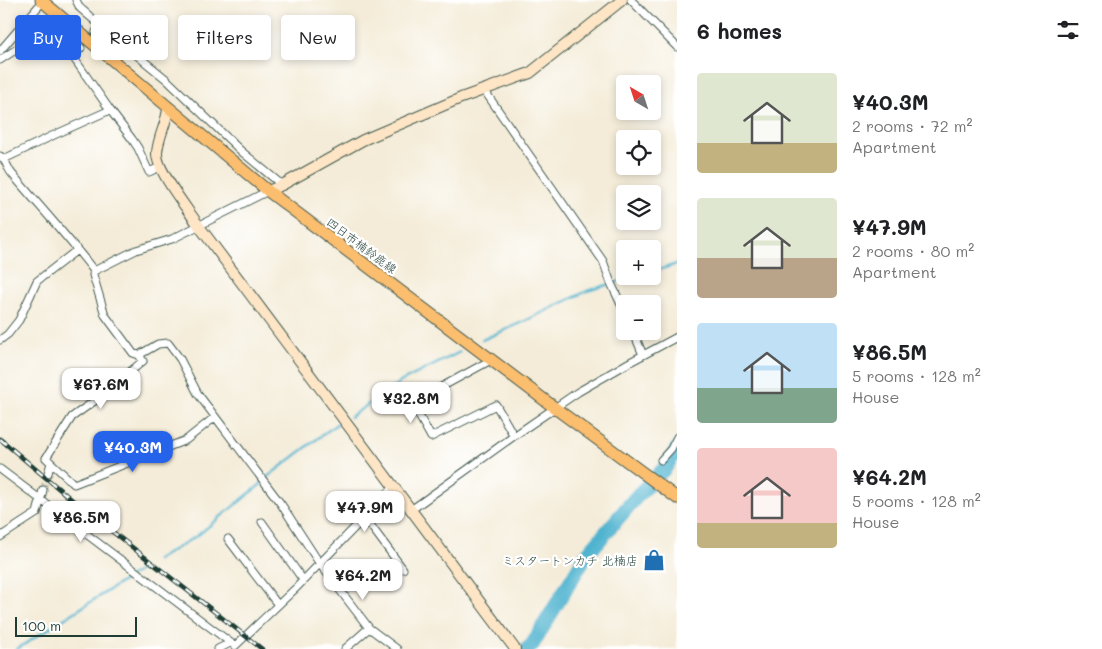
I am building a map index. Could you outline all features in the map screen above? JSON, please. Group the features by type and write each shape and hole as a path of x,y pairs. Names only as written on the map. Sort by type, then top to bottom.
{"main road":[{"name":"四日市楠鈴鹿線","path":"43,0 268,191 677,498"}],"street":[{"path":"0,50 43,0"},
{"path":"76,0 80,8 99,29 166,79 240,151 282,185"},
{"path":"94,271 136,250 172,239 199,226 282,185 363,140 461,98 530,72 622,0"},
{"path":"631,0 677,47"},
{"path":"0,60 15,50"},
{"path":"75,60 138,148 149,172 160,167"},
{"path":"484,90 603,261 616,295"},
{"path":"168,108 157,153 160,167 199,226 515,649"},
{"path":"110,110 2,158 8,170 94,271 93,275 105,316 132,353 139,355 144,361 72,417 46,458 74,484 186,440 215,417"},
{"path":"0,340 8,334 19,320 37,281 77,250"},
{"path":"411,510 578,392 677,338"},
{"path":"636,340 643,356"},
{"path":"139,355 158,344 168,343 180,360 198,394 280,504 320,564 370,628 397,649"},
{"path":"491,360 412,403 431,437 496,404 514,436"},
{"path":"661,460 677,437"},
{"path":"48,473 51,463"},
{"path":"0,469 234,646 320,564 394,488"},
{"path":"0,537 37,513 43,490"},
{"path":"365,518 403,569"},
{"path":"262,522 303,580"},
{"path":"228,539 278,605"},
{"path":"345,649 370,628"},
{"path":"218,649 230,643"}],"waterway":[{"path":"661,269 677,264"},
{"path":"482,340 587,291 616,282"},
{"path":"350,417 402,381 460,352"},
{"path":"157,560 198,535 260,485 266,478 338,423"},
{"path":"527,649 532,645 585,557 637,496 665,468 677,449"},
{"path":"17,649 142,569"}],"tunnel":[{"path":"43,490 48,473"}],"railway":[{"path":"0,439 77,504 262,649"}],"place":[{"name":"ミスタートンカチ 北楠店","path":"654,560"}]}
